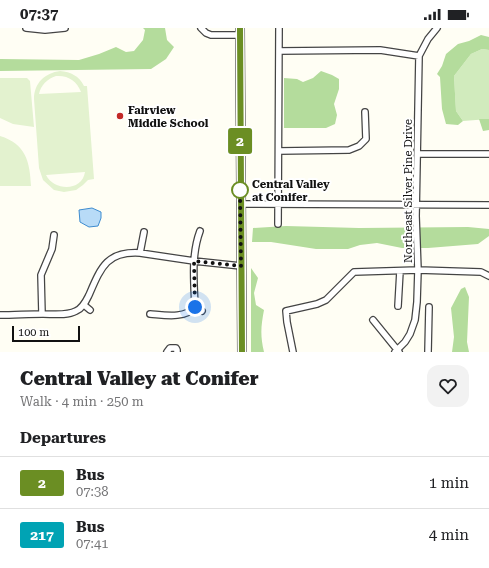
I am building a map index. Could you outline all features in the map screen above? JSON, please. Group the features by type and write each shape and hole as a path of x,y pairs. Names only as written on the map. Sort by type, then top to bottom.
{"main road":[{"path":"240,32 242,352"}],"street":[{"path":"26,28 45,30 66,28"},
{"path":"201,28 206,34 211,35 240,32"},
{"path":"278,224 279,28"},
{"name":"Northeast Silver Pine Drive","path":"397,351 410,334 415,320 418,270 416,216 419,56 428,39 437,28"},
{"path":"279,51 380,50 419,56"},
{"path":"279,151 349,150 359,146 366,139 365,112"},
{"path":"418,154 489,154"},
{"path":"240,204 489,205"},
{"path":"150,314 185,314 195,307 194,261 196,240 200,231"},
{"path":"140,253 144,232"},
{"path":"42,314 41,275 52,248 54,235"},
{"path":"0,315 70,313 77,311 84,305 95,280 107,262 114,256 132,252 241,266"},
{"path":"293,352 286,322 286,311 317,304 326,300 354,272 418,270 481,272 489,276"},
{"path":"398,306 400,271"},
{"path":"84,305 90,310"},
{"path":"195,307 202,311"},
{"path":"428,352 429,307"},
{"path":"373,320 397,351"},
{"path":"168,352 170,348 177,350 177,352"}],"green space":[{"path":"143,28 165,28 167,40 174,47 166,59 151,69 0,71 0,59 79,60 116,47 126,52 134,51 143,40 145,30"},
{"path":"481,35 489,37 489,50 482,49 471,54 454,76 456,111 463,121 458,125 446,124 442,109 440,77 437,74 442,66 446,54 458,44 469,41"},
{"path":"482,49 489,50 489,119 463,121 456,111 454,76 471,54"},
{"path":"321,71 339,79 339,89 334,104 337,115 335,124 326,128 284,128 284,78 297,79 303,82 313,78"},
{"path":"55,72 68,72 77,77 84,86 87,86 94,179 88,180 76,190 64,192 54,190 43,180 39,168 34,99 35,93 41,80","holes":["56,76 72,80 81,92 39,94 45,83","85,172 83,179 79,183 67,187 55,184 46,175"]},
{"path":"0,78 27,78 30,81 34,127 13,124 0,118"},
{"path":"479,119 489,119 489,130 483,131"},
{"path":"0,136 9,139 16,144 25,155 28,162 31,186 0,186"},
{"path":"286,226 359,228 468,227 489,229 489,236 478,244 428,248 402,248 377,243 360,245 348,249 316,249 271,242 252,242 253,228"},
{"path":"251,268 258,278 254,293 256,305 264,310 261,331 264,352 251,352"},
{"path":"465,287 469,297 467,342 469,352 452,352 454,337 451,308 461,289"}],"water":[{"path":"92,208 101,212 101,218 98,226 89,227 80,222 79,210"}],"bus line":[{"name":"2","path":"240,28 242,352"}],"place":[{"name":"Fairview Middle School","path":"120,116"},
{"name":"Central Valley at Conifer","path":"240,190"}],"route":[{"path":"195,307 194,261 241,266 240,190"}]}
